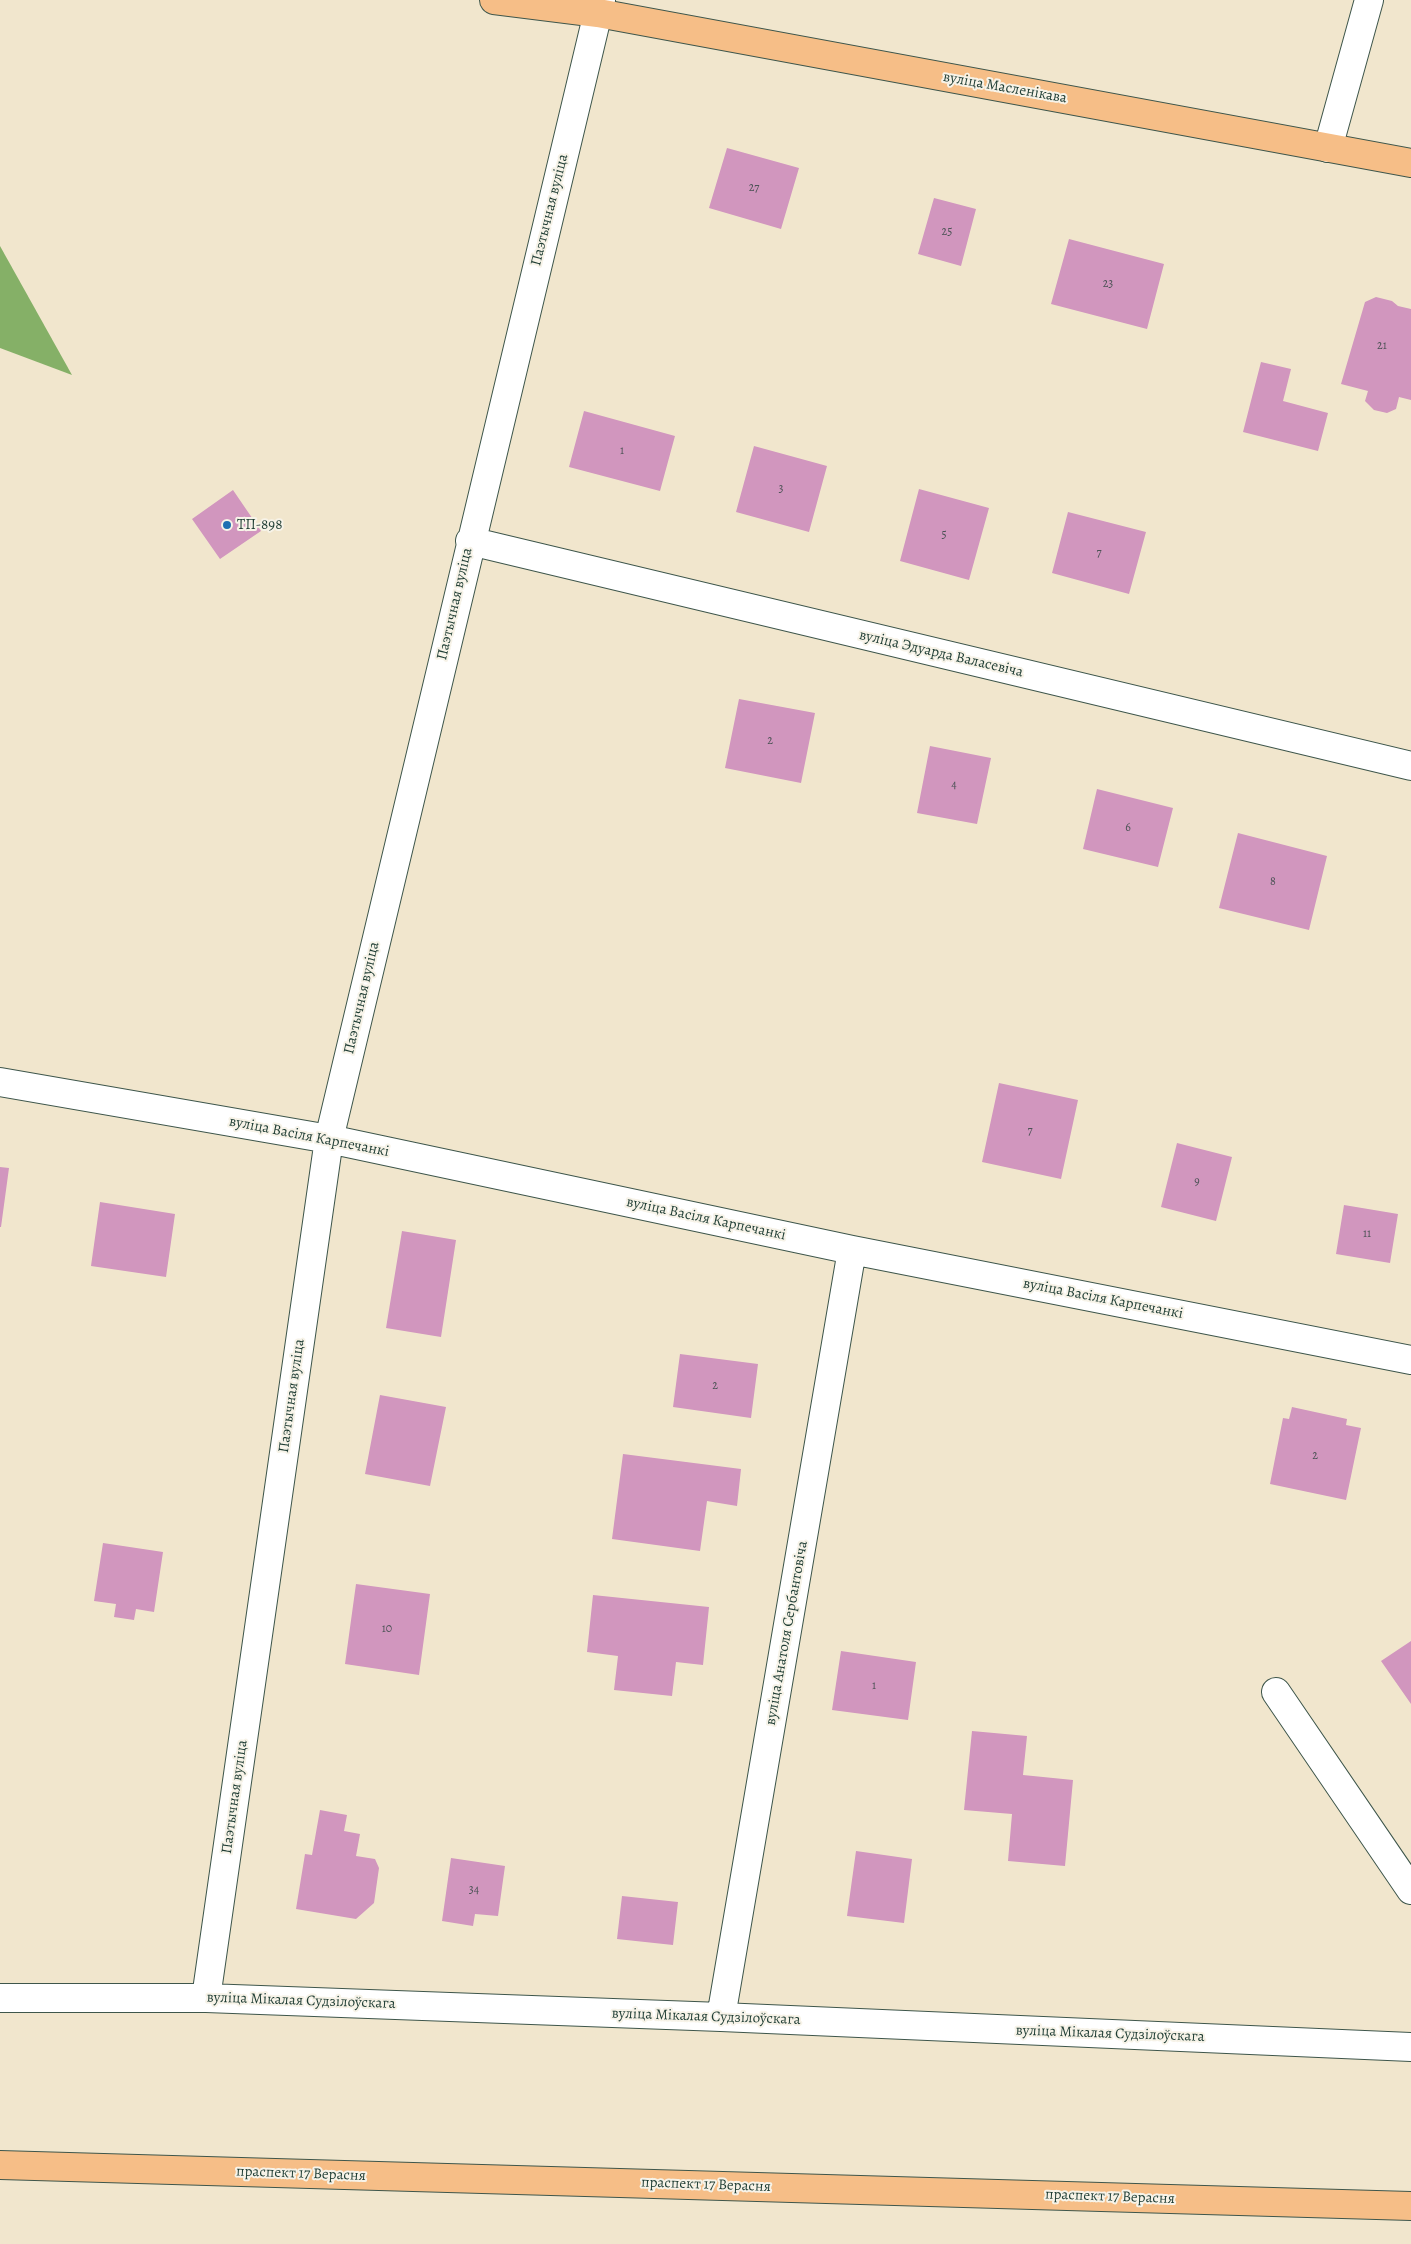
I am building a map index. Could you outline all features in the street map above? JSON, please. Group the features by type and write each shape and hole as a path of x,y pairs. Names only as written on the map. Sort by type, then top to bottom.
{"main road":[{"name":"вуліца Масленікава","path":"494,0 600,7 1411,164"},
{"name":"праспект 17 Верасня","path":"0,2165 1411,2206"}],"street":[{"path":"1328,148 1369,0"},
{"name":"Паэтычная вуліца","path":"206,1998 329,1139 470,541 600,7"},
{"name":"вуліца Эдуарда Валасевіча","path":"470,541 1411,766"},
{"name":"вуліца Васіля Карпечанкі","path":"0,1082 329,1139 852,1250 1411,1360"},
{"name":"вуліца Анатоля Сербантовіча","path":"721,2017 852,1250"},
{"path":"1276,1692 1411,1890"},
{"name":"вуліца Мікалая Судзілоўскага","path":"0,1998 206,1998 721,2017 1411,2047"}],"green space":[{"path":"0,246 72,375 0,348"}],"building":[{"path":"727,148 799,168 781,229 709,208"},
{"path":"934,198 976,209 961,266 918,254"},
{"path":"1069,239 1164,264 1147,329 1051,304"},
{"path":"1376,297 1411,309 1411,400 1399,397 1396,409 1387,413 1374,410 1365,401 1368,391 1341,384 1365,302"},
{"path":"1261,362 1291,369 1283,401 1328,413 1318,451 1243,432"},
{"path":"584,411 675,436 660,491 569,467"},
{"path":"754,446 827,466 809,532 736,512"},
{"path":"919,489 989,508 969,580 900,561"},
{"name":"ТП-898","path":"233,490 261,531 220,559 192,519"},
{"path":"1068,512 1146,532 1129,594 1052,573"},
{"path":"739,699 815,713 801,783 725,768"},
{"path":"930,746 991,758 977,824 917,813"},
{"path":"1097,789 1173,808 1158,867 1083,849"},
{"path":"1238,833 1327,856 1309,930 1219,908"},
{"path":"999,1083 1078,1100 1061,1179 982,1162"},
{"path":"1177,1143 1232,1157 1216,1221 1161,1207"},
{"path":"0,1167 9,1168 1,1227 0,1227"},
{"path":"100,1202 175,1214 166,1277 91,1266"},
{"path":"1344,1205 1398,1214 1390,1263 1336,1254"},
{"path":"402,1231 456,1240 441,1337 386,1328"},
{"path":"680,1354 758,1364 751,1418 673,1407"},
{"path":"380,1395 446,1407 430,1486 365,1474"},
{"path":"1292,1407 1347,1419 1346,1425 1361,1428 1346,1500 1270,1484 1283,1418 1289,1419"},
{"path":"623,1454 741,1469 737,1506 707,1501 700,1551 612,1539"},
{"path":"103,1543 163,1552 154,1612 136,1609 134,1620 114,1617 116,1604 94,1601"},
{"path":"356,1584 430,1594 419,1675 345,1664"},
{"path":"593,1595 709,1607 703,1665 676,1662 672,1696 614,1690 618,1656 587,1652"},
{"path":"1411,1641 1411,1704 1381,1661"},
{"path":"841,1651 916,1662 908,1720 832,1710"},
{"path":"972,1731 1027,1736 1023,1775 1073,1780 1065,1866 1008,1861 1012,1814 964,1810"},
{"path":"320,1810 347,1815 344,1831 360,1834 356,1856 375,1859 379,1868 374,1903 356,1919 296,1909 305,1854 312,1855"},
{"path":"856,1851 912,1859 904,1923 847,1916"},
{"path":"451,1858 505,1866 498,1916 475,1914 473,1926 442,1921"},
{"path":"622,1896 678,1902 673,1945 617,1939"}],"place":[{"name":"ТП-898","path":"227,525"}]}
